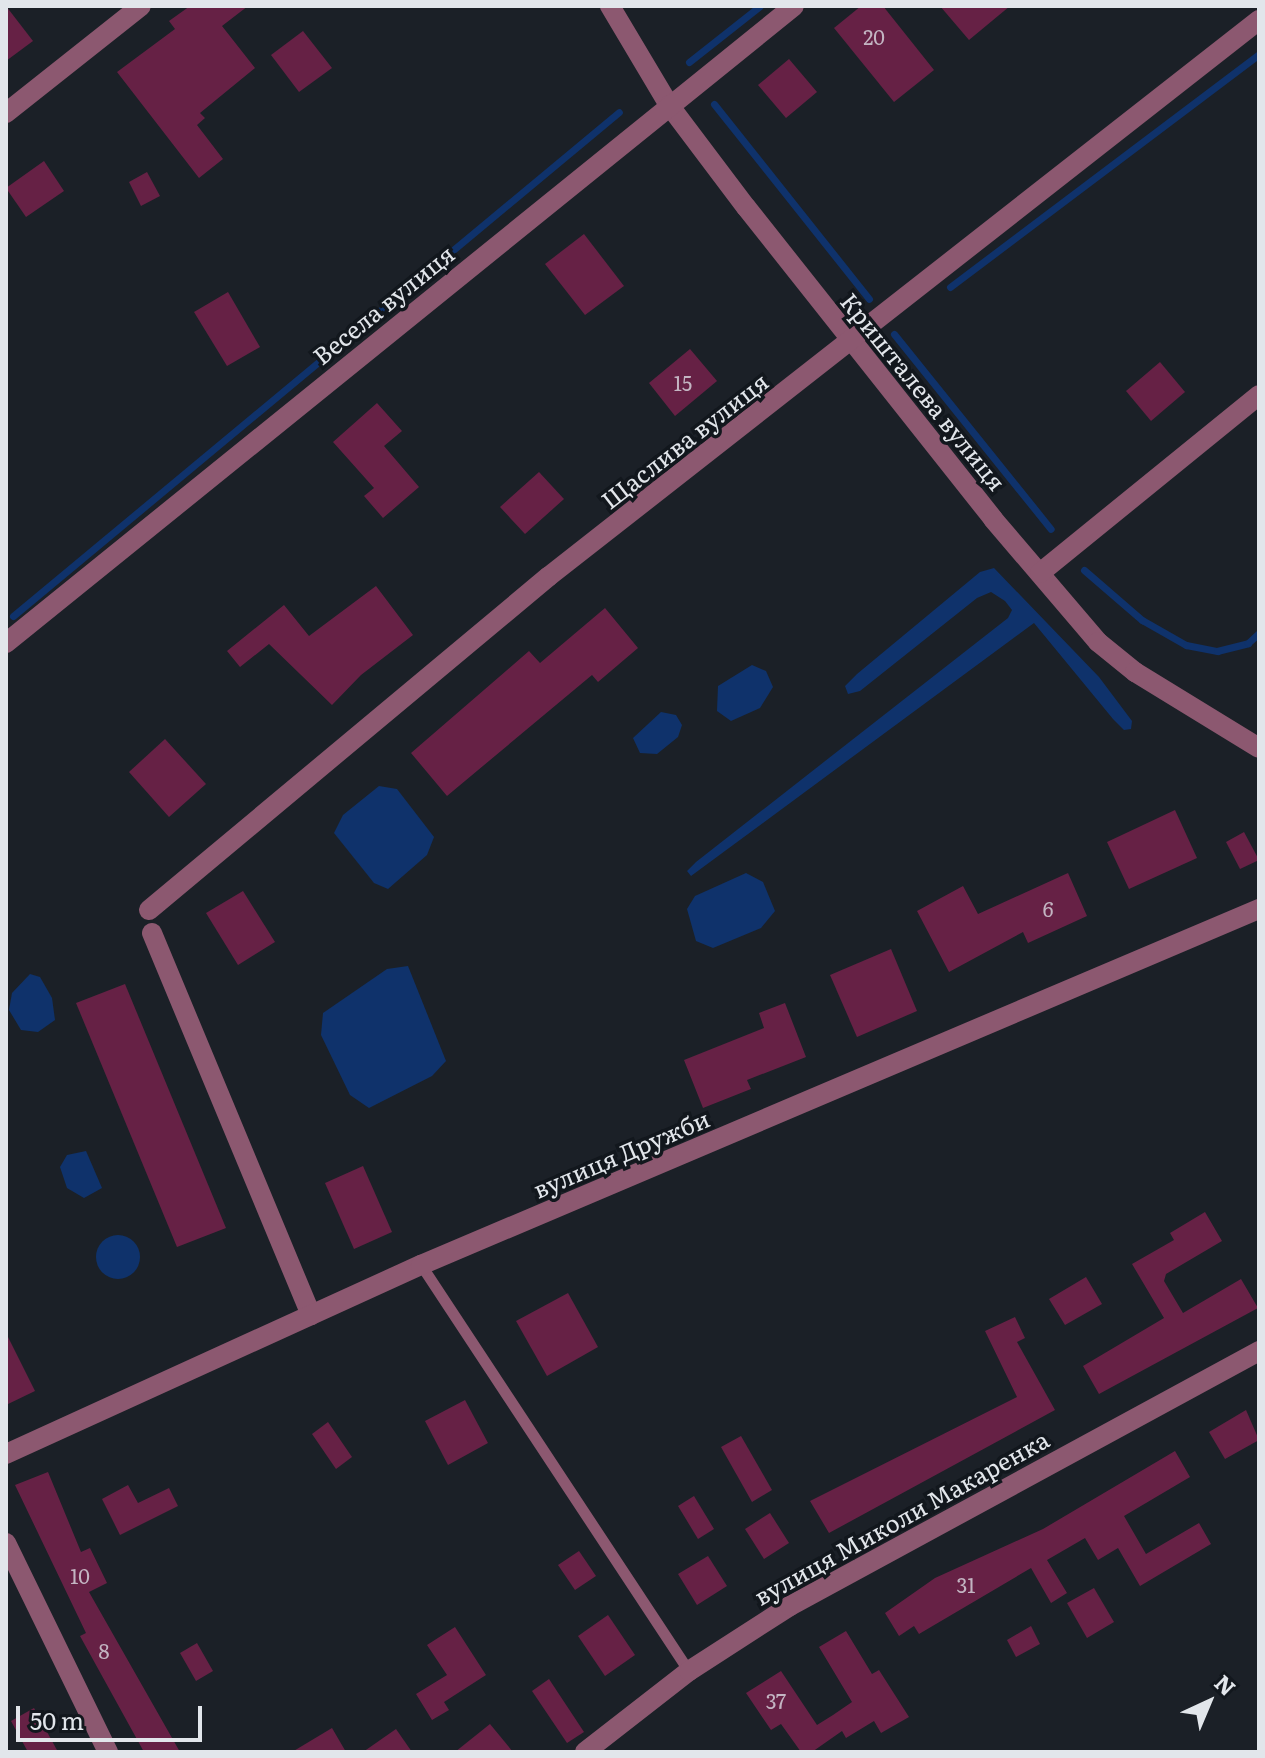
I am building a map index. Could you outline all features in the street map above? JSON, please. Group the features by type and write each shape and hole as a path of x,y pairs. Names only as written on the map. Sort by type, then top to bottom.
{"street":[{"path":"6,113 141,6"},
{"name":"Кришталева вулиця","path":"610,6 669,105 850,342 1098,642 1135,672 1259,748"},
{"name":"Весела вулиця","path":"6,643 794,6"},
{"name":"Щаслива вулиця","path":"149,910 548,577 1259,20"},
{"path":"1040,573 1259,395"},
{"name":"вулиця Дружби","path":"6,1454 421,1265 1259,909"},
{"path":"152,933 311,1315"},
{"name":"вулиця Миколи Макаренка","path":"585,1752 689,1671 891,1549 1259,1351"},
{"path":"6,1543 108,1752"}],"lane":[{"path":"421,1265 689,1671"}],"water":[{"path":"994,568 1099,677 1132,721 1131,729 1124,730 1113,719 1034,623 691,876 687,871 696,862 1008,618 1012,610 1005,601 991,592 977,598 860,691 848,694 845,686 857,674 980,572"},
{"path":"752,665 766,671 773,687 760,708 731,721 717,711 718,686"},
{"path":"661,712 676,715 682,725 678,737 657,754 640,753 633,738"},
{"path":"379,786 397,789 434,837 427,855 388,889 374,883 334,833 343,815"},
{"path":"746,873 763,882 775,911 761,928 713,948 696,941 687,909 695,896"},
{"path":"408,966 446,1061 432,1076 369,1108 350,1095 321,1035 323,1013 387,969"},
{"path":"30,974 40,977 52,998 55,1020 38,1032 21,1030 9,1010 12,993"},
{"path":"86,1151 102,1188 84,1198 67,1188 60,1167 67,1155"},
{"path":"118,1235 133,1242 140,1257 133,1272 118,1279 103,1272 96,1257 103,1242"}],"building":[{"path":"6,6 33,41 6,61"},
{"path":"190,6 248,6 222,26 255,68 200,113 205,118 197,125 223,159 199,178 117,72 175,29 169,21"},
{"path":"861,6 883,6 934,70 894,102 834,28"},
{"path":"940,6 1010,6 969,40"},
{"path":"303,31 332,68 299,92 271,55"},
{"path":"789,59 817,92 786,118 758,85"},
{"path":"44,161 64,191 26,217 6,188"},
{"path":"147,172 160,196 141,206 129,182"},
{"path":"584,234 624,286 585,315 545,264"},
{"path":"228,292 260,347 227,366 194,312"},
{"path":"690,349 717,381 675,416 649,383"},
{"path":"1160,362 1185,392 1151,421 1126,391"},
{"path":"377,403 402,431 384,446 419,487 383,518 364,496 374,488 333,442"},
{"path":"539,472 564,499 525,534 500,507"},
{"path":"376,586 413,635 361,675 332,705 269,644 240,667 227,651 284,605 309,636"},
{"path":"605,608 638,648 598,682 592,675 447,796 411,753 529,651 540,663"},
{"path":"165,739 206,784 169,817 129,772"},
{"path":"1175,810 1197,858 1129,889 1107,842"},
{"path":"1244,832 1259,860 1240,869 1226,842"},
{"path":"1068,873 1087,916 1028,943 1023,932 949,972 917,911 963,886 978,914"},
{"path":"243,891 275,942 238,965 206,913"},
{"path":"891,949 917,1011 857,1037 830,975"},
{"path":"125,984 226,1228 177,1247 76,1003"},
{"path":"785,1003 806,1057 747,1080 751,1089 703,1108 684,1060 764,1028 759,1013"},
{"path":"363,1166 392,1232 354,1249 325,1183"},
{"path":"1205,1212 1222,1241 1166,1274 1164,1281 1183,1313 1241,1279 1258,1308 1099,1394 1083,1366 1164,1318 1132,1264 1174,1240 1170,1233"},
{"path":"1086,1277 1102,1304 1065,1325 1049,1299"},
{"path":"568,1293 598,1347 547,1376 516,1321"},
{"path":"1015,1317 1025,1338 1017,1342 1055,1410 829,1533 810,1501 1017,1397 985,1331"},
{"path":"6,1333 35,1391 6,1405"},
{"path":"465,1400 488,1443 448,1465 425,1421"},
{"path":"1246,1410 1259,1440 1225,1459 1209,1432"},
{"path":"328,1422 352,1457 336,1469 312,1434"},
{"path":"741,1436 772,1490 752,1502 721,1447"},
{"path":"1175,1451 1190,1477 1124,1516 1146,1554 1199,1523 1211,1544 1140,1586 1118,1548 1098,1560 1085,1538 1047,1560 1067,1593 1051,1603 1031,1568 919,1634 914,1626 899,1636 885,1613 935,1578 1043,1529"},
{"path":"48,1472 81,1552 90,1548 107,1583 89,1592 180,1752 144,1752 80,1636 86,1633 15,1485"},
{"path":"128,1485 138,1503 169,1488 178,1506 120,1535 102,1499"},
{"path":"694,1496 714,1529 698,1539 678,1506"},
{"path":"770,1513 789,1543 764,1559 745,1529"},
{"path":"579,1551 596,1576 575,1590 558,1565"},
{"path":"708,1556 727,1586 697,1605 678,1574"},
{"path":"1094,1588 1114,1622 1087,1638 1067,1603"},
{"path":"608,1615 635,1655 605,1676 578,1636"},
{"path":"1031,1626 1040,1644 1016,1657 1007,1640"},
{"path":"455,1627 486,1675 444,1702 449,1710 432,1720 416,1694 447,1675 427,1645"},
{"path":"846,1631 872,1674 879,1670 909,1717 881,1733 874,1721 846,1738 842,1731 812,1752 801,1752 781,1724 771,1730 746,1693 781,1671 817,1725 852,1702 819,1647"},
{"path":"197,1643 213,1671 196,1681 180,1653"},
{"path":"549,1679 584,1732 567,1743 532,1691"},
{"path":"34,1708 58,1752 28,1752 11,1721"},
{"path":"490,1724 513,1752 455,1752"},
{"path":"332,1728 346,1752 292,1752"},
{"path":"396,1729 412,1752 363,1752"}],"waterway":[{"path":"689,62 760,6"},
{"path":"950,287 1259,54"},
{"path":"714,104 869,299"},
{"path":"13,616 619,112"},
{"path":"894,334 1051,529"},
{"path":"1084,570 1142,620 1186,645 1217,651 1248,643 1259,633"}]}
